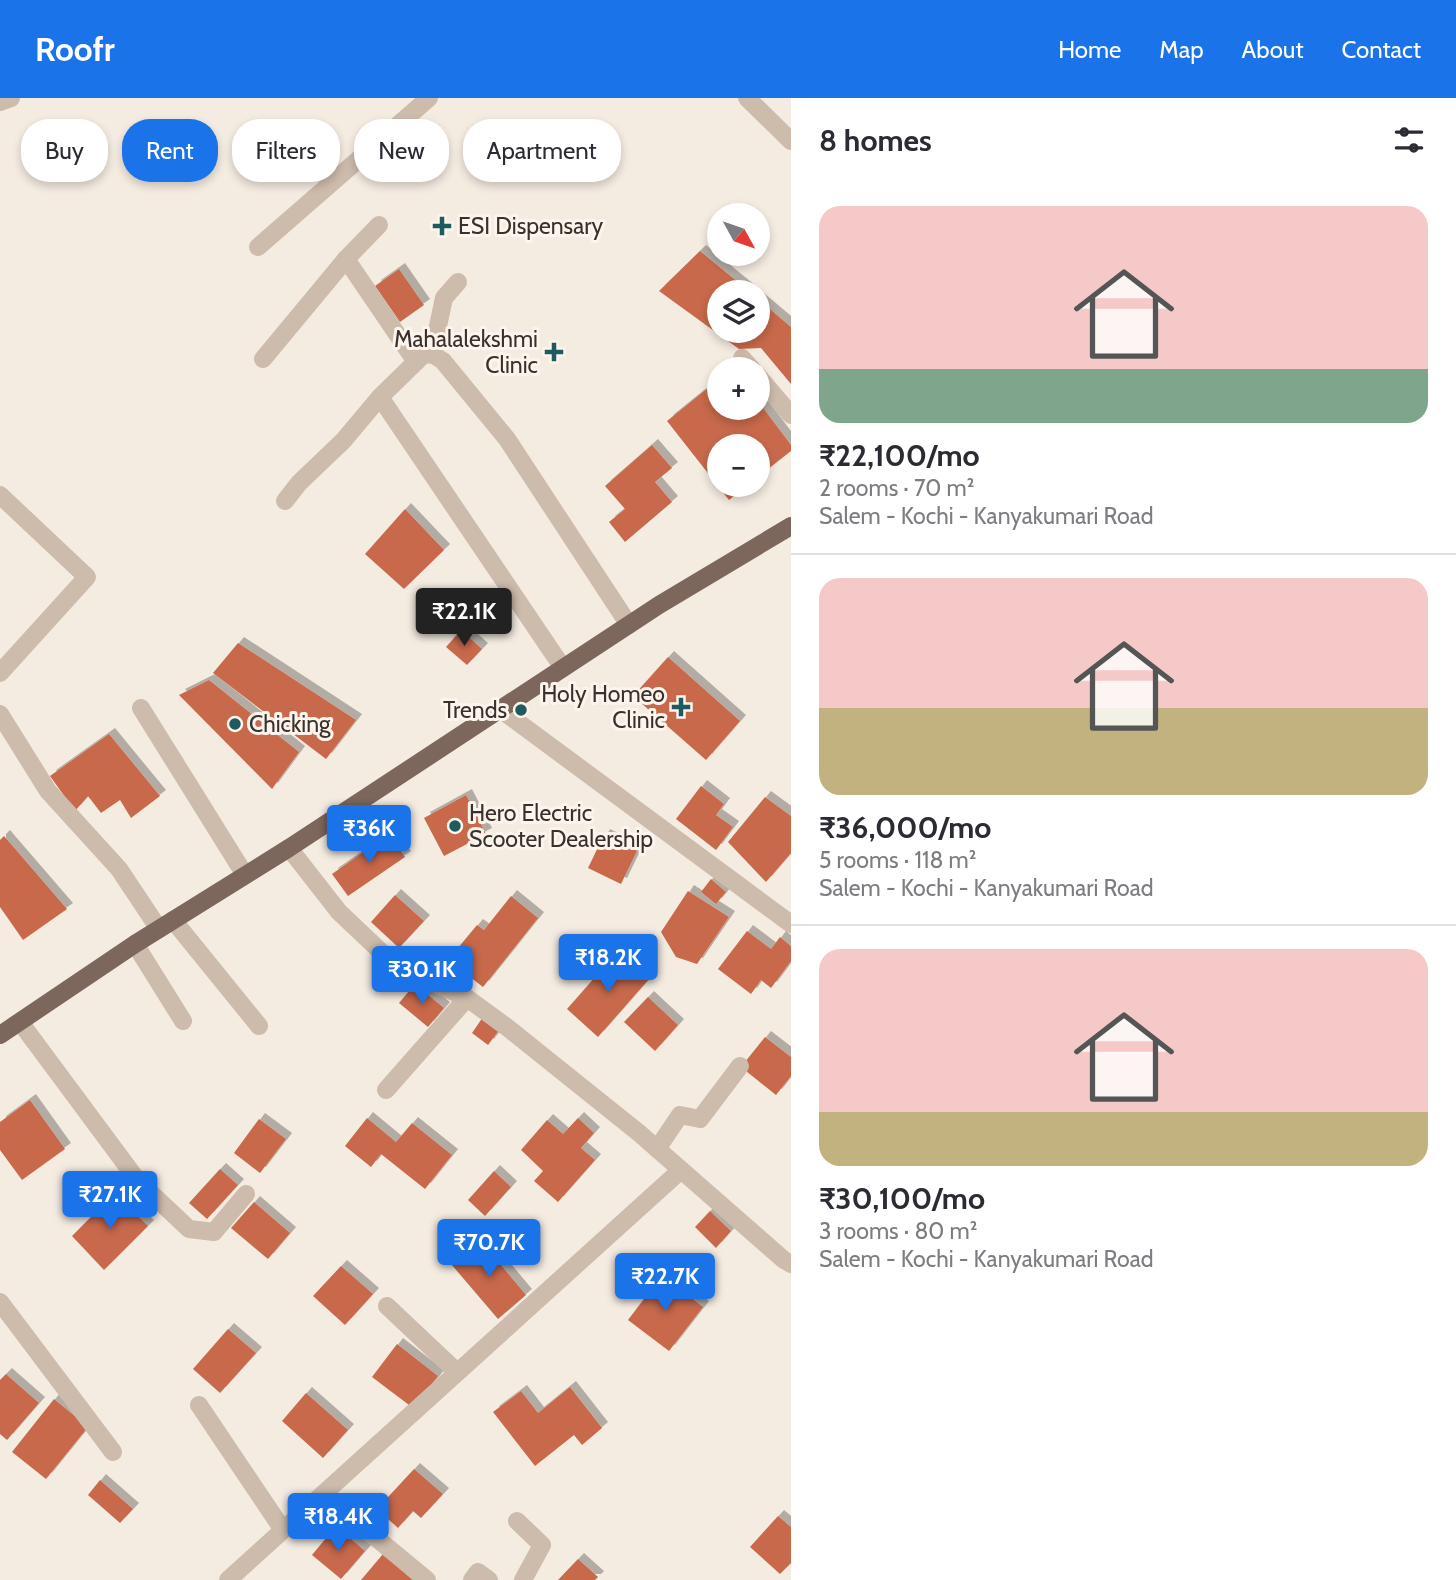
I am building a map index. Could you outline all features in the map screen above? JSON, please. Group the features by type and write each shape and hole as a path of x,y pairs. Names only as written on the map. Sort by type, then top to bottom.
{"main road":[{"path":"0,1035 135,944 289,848 629,625 791,526"}],"street":[{"path":"0,102 11,98"},
{"path":"258,247 429,98"},
{"path":"747,98 791,141"},
{"path":"263,359 346,259 380,225"},
{"path":"346,259 424,358 443,361 507,439 629,625"},
{"path":"285,501 299,482 343,441 380,397 424,358 444,298 458,282"},
{"path":"770,390 791,415"},
{"path":"380,397 563,668"},
{"path":"0,495 87,577 0,673"},
{"path":"141,708 245,875"},
{"path":"500,709 791,924"},
{"path":"0,713 48,792 259,1026"},
{"path":"289,848 339,912 394,964 467,998 508,1028 657,1149 791,1264"},
{"path":"135,944 183,1021"},
{"path":"386,1090 467,998"},
{"path":"20,1022 138,1181 189,1229 214,1232 246,1194"},
{"path":"657,1149 680,1115 700,1119 740,1066"},
{"path":"228,1580 681,1170"},
{"path":"0,1302 113,1452"},
{"path":"387,1306 457,1372"},
{"path":"198,1405 283,1530"},
{"path":"323,1494 428,1580"},
{"path":"517,1521 542,1545 523,1580"},
{"path":"472,1580 478,1572 489,1580"}],"building":[{"path":"700,251 707,257 707,266 718,266 735,280 707,280 707,326 659,291"},
{"path":"399,269 424,305 400,322 375,286"},
{"path":"770,309 791,327 791,384 761,348 739,349 731,343 770,343"},
{"path":"707,389 707,420 770,420 770,417 791,445 791,451 770,468 770,434 707,434 707,472 667,421"},
{"path":"652,445 672,468 655,482 672,502 625,542 609,522 625,509 605,486"},
{"path":"405,509 444,550 404,589 365,554"},
{"path":"461,630 482,649 467,665 446,647"},
{"path":"238,643 356,720 326,759 213,673"},
{"path":"668,657 740,721 706,760 633,696"},
{"name":"Chicking","path":"209,680 299,752 272,789 179,695"},
{"path":"109,734 160,796 131,818 120,800 101,813 88,796 75,811 50,776"},
{"path":"701,786 724,804 716,815 733,827 716,850 676,819"},
{"name":"Hero Electric Scooter Dealership","path":"466,795 486,834 444,856 424,818"},
{"path":"765,797 791,816 791,853 766,882 728,842"},
{"path":"389,834 405,857 348,896 332,874"},
{"path":"604,835 637,851 621,884 588,868"},
{"path":"4,836 67,909 23,940 0,907 0,840"},
{"path":"711,879 726,892 716,904 701,892"},
{"path":"688,891 729,917 697,964 676,957 661,932"},
{"path":"395,895 424,921 399,948 371,922"},
{"path":"511,896 538,918 483,987 448,960 477,925 484,930"},
{"path":"747,931 771,949 780,937 791,946 791,961 771,988 761,980 751,994 718,969"},
{"path":"618,951 649,979 598,1037 567,1009"},
{"path":"415,984 444,1008 428,1027 399,1003"},
{"path":"648,997 678,1025 655,1051 624,1022"},
{"path":"483,1017 500,1029 488,1045 472,1033"},
{"path":"765,1037 791,1057 791,1076 776,1095 741,1067"},
{"path":"30,1100 65,1149 22,1180 0,1150 0,1122"},
{"path":"367,1118 396,1142 412,1123 452,1155 425,1189 381,1154 371,1167 345,1146"},
{"path":"578,1118 594,1133 581,1148 595,1160 558,1202 534,1181 543,1171 521,1150 547,1120 563,1134"},
{"path":"259,1119 286,1139 260,1173 234,1153"},
{"path":"220,1169 238,1185 207,1219 189,1203"},
{"path":"494,1171 511,1187 485,1216 468,1200"},
{"path":"115,1193 148,1226 104,1270 72,1236"},
{"path":"254,1202 290,1233 268,1259 231,1228"},
{"path":"710,1211 731,1231 716,1248 695,1227"},
{"path":"480,1240 526,1295 498,1319 451,1264"},
{"path":"341,1266 373,1294 345,1325 313,1296"},
{"path":"662,1275 703,1307 669,1351 628,1320"},
{"path":"228,1329 256,1353 220,1393 193,1369"},
{"path":"397,1344 438,1376 413,1408 372,1377"},
{"path":"6,1374 39,1403 7,1440 0,1434 0,1380"},
{"path":"570,1387 602,1428 582,1445 574,1435 535,1466 493,1412 521,1391 538,1413"},
{"path":"306,1393 348,1430 323,1458 282,1421"},
{"path":"54,1399 88,1427 46,1479 12,1452"},
{"path":"414,1469 443,1494 421,1518 413,1511 398,1528 377,1509"},
{"path":"100,1480 133,1509 120,1523 88,1495"},
{"path":"778,1516 791,1527 791,1563 780,1574 750,1547"},
{"path":"336,1526 365,1551 341,1579 312,1555"},
{"path":"383,1554 413,1580 361,1580"},
{"path":"578,1559 598,1577 595,1580 558,1580"}],"place":[{"name":"ESI Dispensary","path":"442,226"},
{"name":"Mahalalekshmi Clinic","path":"554,352"},
{"name":"Holy Homeo Clinic","path":"681,707"},
{"name":"Trends","path":"521,710"},
{"name":"Chicking","path":"235,724"},
{"name":"Hero Electric Scooter Dealership","path":"455,826"}]}
